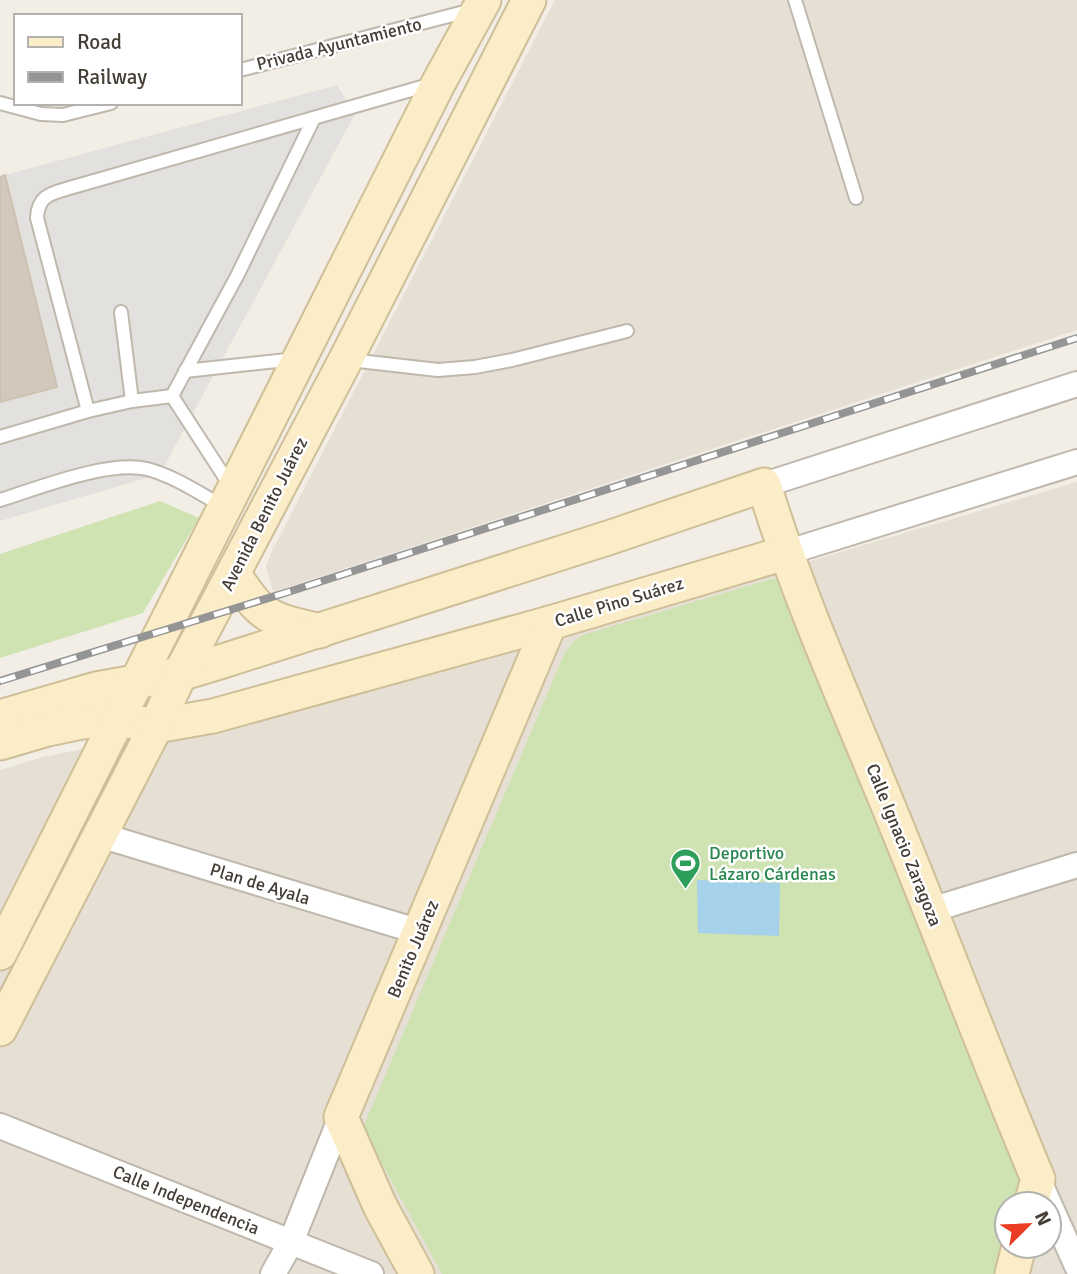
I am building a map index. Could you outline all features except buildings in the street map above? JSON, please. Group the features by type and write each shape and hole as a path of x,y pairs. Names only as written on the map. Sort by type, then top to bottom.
{"main road":[{"name":"Avenida Benito Juárez","path":"0,1029 156,726 180,674 346,359 529,0"},
{"path":"0,953 439,82 481,4"},
{"path":"0,717 96,689 180,674 320,631 764,485"},
{"name":"Calle Ignacio Zaragoza","path":"764,485 785,553 931,910 1033,1190"},
{"name":"Calle Pino Suárez","path":"156,726 213,716 278,699 550,623 785,553"},
{"path":"234,574 263,614 320,631"},
{"name":"Benito Juárez","path":"341,1117 550,623"},
{"path":"0,743 59,726 117,719 156,726"},
{"path":"341,1117 380,1206 417,1274"}],"street":[{"path":"764,485 1077,384"},
{"name":"Calle Pino Suárez","path":"785,553 1077,462"},
{"name":"Plan de Ayala","path":"100,835 420,932"},
{"path":"931,910 1077,865"},
{"name":"Benito Juárez","path":"273,1274 291,1242 341,1117"},
{"name":"Calle Independencia","path":"0,1126 371,1274"},
{"name":"Calle Ignacio Zaragoza","path":"1063,1241 1077,1264"}],"lane":[{"path":"795,0 856,198"},
{"name":"Privada Ayuntamiento","path":"242,69 481,4"},
{"path":"88,411 37,218 37,206 43,198 73,187 439,82"},
{"path":"0,103 41,114 63,116 104,105"},
{"path":"172,396 237,276 314,118"},
{"path":"121,312 132,401"},
{"path":"346,359 438,370 475,367 627,331"},
{"path":"185,371 300,359"},
{"path":"0,437 88,411 132,401 172,396"},
{"path":"172,396 229,499"},
{"path":"0,500 95,472 123,467 144,469 229,499"}],"shaded area":[{"path":"555,0 1077,0 1077,330 273,592 266,566 272,551"},
{"path":"337,85 355,114 160,474 0,521 0,402 57,387 5,175"},
{"path":"1077,482 1077,1274 0,1274 0,770 43,757 291,708 574,631"}],"green space":[{"path":"160,501 199,518 143,613 0,658 0,554"},
{"name":"Deportivo Lázaro Cárdenas","path":"772,579 781,580 1022,1171 1017,1190 993,1190 993,1260 998,1260 994,1274 442,1274 363,1128 565,652 583,635"}],"water":[{"path":"697,880 780,883 779,936 698,933"}],"railway":[{"path":"0,681 288,592 1077,338"}],"place":[{"name":"Deportivo Lázaro Cárdenas","path":"686,890"}]}
